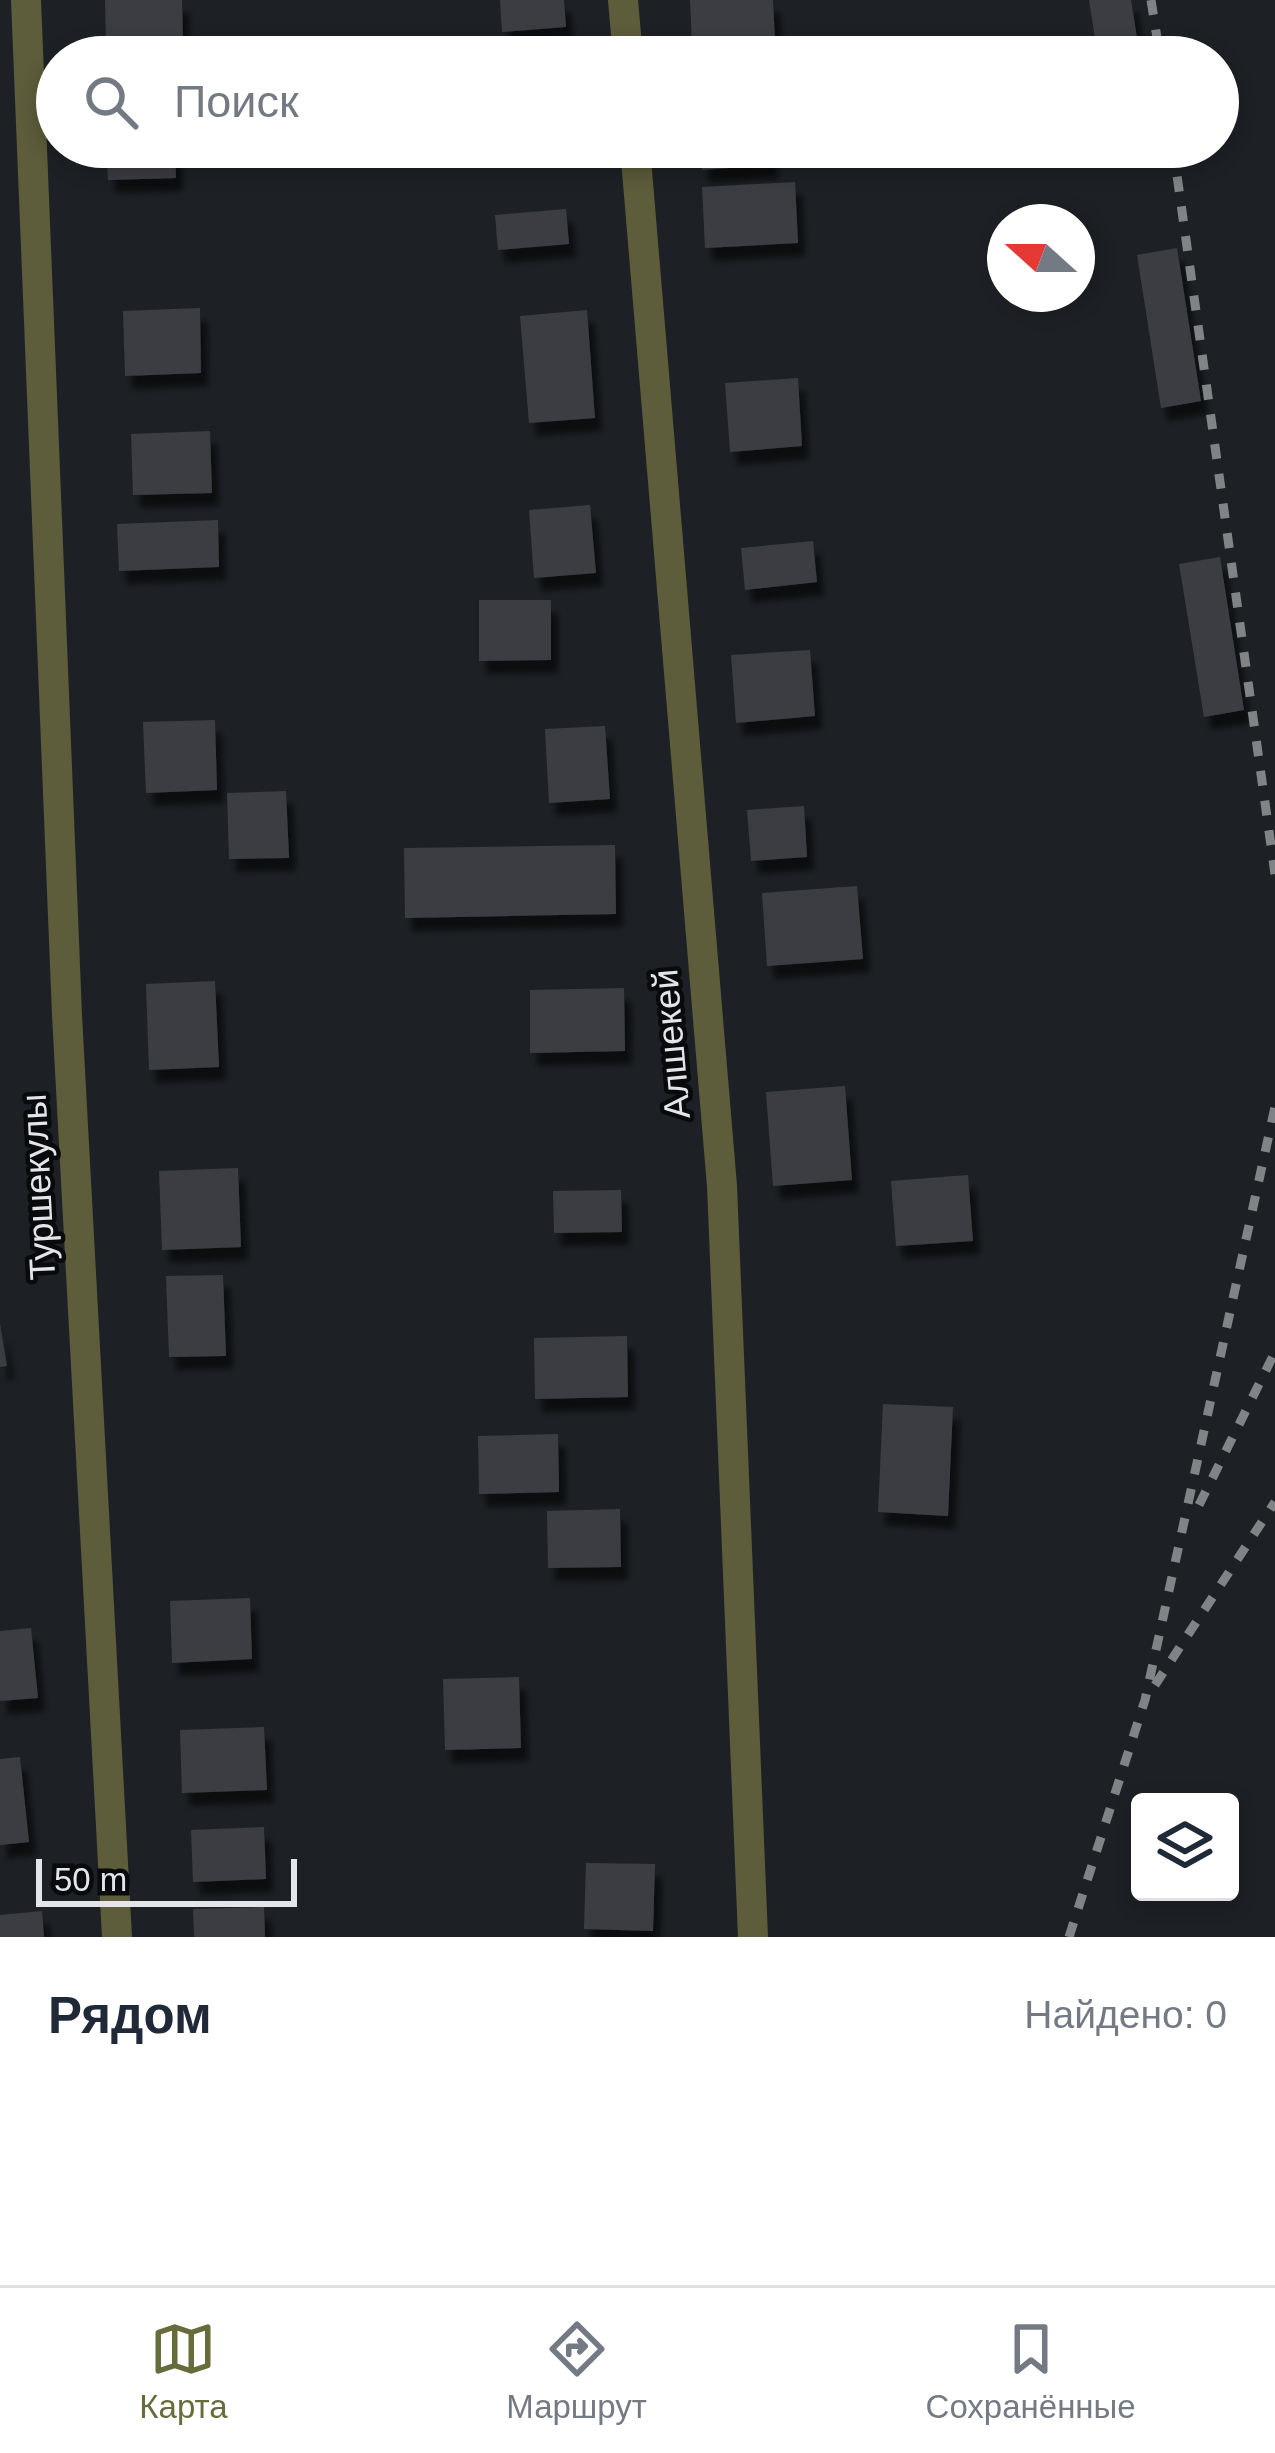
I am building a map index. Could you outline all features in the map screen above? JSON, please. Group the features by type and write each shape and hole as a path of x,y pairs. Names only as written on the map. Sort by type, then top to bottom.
{"street":[{"name":"Туршекулы","path":"26,0 66,991 117,1937"},
{"path":"623,0 626,36"},
{"name":"Алшекей","path":"637,168 722,1186 753,1937"}],"building":[{"path":"105,0 182,0 183,36 106,36"},
{"path":"500,0 564,0 566,27 502,32"},
{"path":"690,0 773,0 775,36 692,36"},
{"path":"1089,0 1131,0 1137,36 1095,36"},
{"path":"107,168 176,168 176,178 108,180"},
{"path":"795,182 798,243 705,248 702,187"},
{"path":"566,209 569,244 498,250 495,215"},
{"path":"1177,248 1201,401 1161,408 1137,255"},
{"path":"200,308 201,373 125,376 123,311"},
{"path":"587,310 595,418 529,423 520,316"},
{"path":"798,378 802,446 730,452 725,383"},
{"path":"210,431 212,493 133,495 131,434"},
{"path":"590,505 596,573 534,578 529,510"},
{"path":"218,520 219,567 119,571 117,524"},
{"path":"813,541 817,582 745,590 741,548"},
{"path":"1220,557 1244,710 1204,717 1179,564"},
{"path":"479,600 551,600 551,660 479,661"},
{"path":"810,650 815,716 736,723 731,655"},
{"path":"215,720 217,790 146,793 143,722"},
{"path":"605,726 610,799 549,803 545,729"},
{"path":"286,791 289,858 229,859 227,793"},
{"path":"804,806 807,857 751,861 747,810"},
{"path":"615,845 616,914 405,918 404,848"},
{"path":"857,886 863,959 767,966 762,893"},
{"path":"215,981 219,1067 149,1070 146,984"},
{"path":"624,988 625,1051 530,1053 530,990"},
{"path":"845,1086 852,1180 773,1186 766,1092"},
{"path":"238,1168 241,1247 162,1250 159,1171"},
{"path":"968,1175 973,1241 896,1246 891,1181"},
{"path":"621,1190 622,1232 554,1233 553,1191"},
{"path":"223,1275 226,1356 169,1357 166,1276"},
{"path":"0,1324 7,1366 0,1367"},
{"path":"627,1336 628,1397 535,1399 534,1338"},
{"path":"883,1404 953,1407 948,1516 878,1512"},
{"path":"558,1434 559,1492 479,1494 478,1436"},
{"path":"620,1509 621,1567 548,1568 547,1511"},
{"path":"250,1598 252,1659 172,1663 170,1601"},
{"path":"31,1628 38,1698 0,1701 0,1631"},
{"path":"519,1677 521,1748 445,1750 443,1679"},
{"path":"264,1727 267,1790 182,1793 180,1730"},
{"path":"20,1757 29,1842 0,1845 0,1759"},
{"path":"264,1827 266,1879 193,1882 191,1830"},
{"path":"586,1863 655,1864 653,1931 584,1929"},
{"path":"264,1907 265,1937 194,1937 193,1909"},
{"path":"42,1911 44,1937 0,1937 0,1915"}],"railway":[{"path":"1151,0 1157,36"},
{"path":"1176,168 1275,874"},
{"path":"1069,1937 1145,1700 1275,1107"},
{"path":"1199,1505 1275,1352"},
{"path":"1155,1685 1275,1502"}]}
